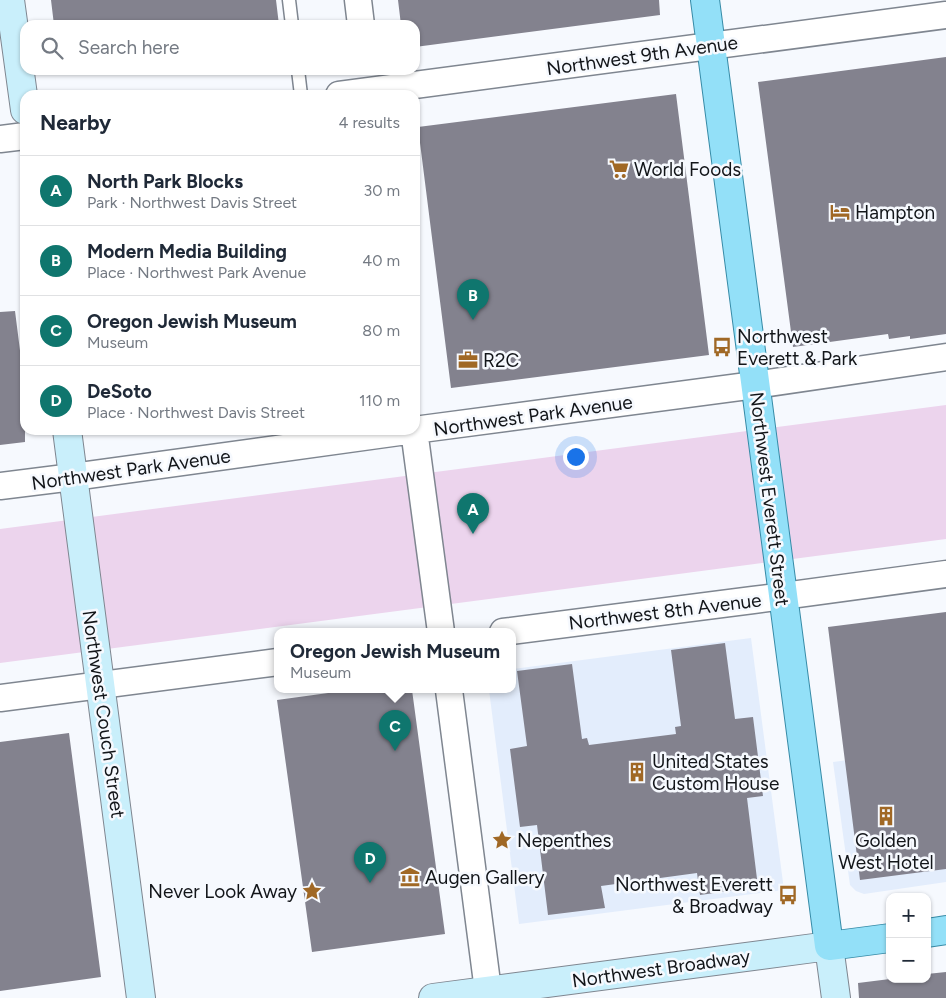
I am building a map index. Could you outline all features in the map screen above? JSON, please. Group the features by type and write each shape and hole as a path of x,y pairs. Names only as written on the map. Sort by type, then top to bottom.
{"main road":[{"name":"Northwest Everett Street","path":"705,0 828,946"},
{"path":"931,932 946,930"},
{"name":"Northwest Broadway","path":"828,946 886,939"}],"street":[{"path":"10,0 20,73"},
{"path":"358,0 360,20"},
{"name":"Northwest 9th Avenue","path":"354,90 369,85 711,46 946,15"},
{"path":"20,75 22,90"},
{"path":"0,139 20,137"},
{"name":"Northwest Park Avenue","path":"420,429 755,386 946,357"},
{"name":"Northwest Couch Street","path":"68,435 141,998"},
{"name":"Northwest Park Avenue","path":"0,486 378,435"},
{"path":"415,435 440,628"},
{"name":"Northwest 8th Avenue","path":"516,630 946,574"},
{"path":"0,698 274,663"},
{"path":"449,693 488,994"},
{"name":"Northwest Broadway","path":"433,998 488,994 828,946"},
{"name":"Northwest Everett Street","path":"828,946 836,998"}],"lane":[{"path":"289,0 291,20"},
{"path":"299,75 300,90"}],"shaded area":[{"path":"946,405 946,539 0,663 0,529"},
{"name":"United States Custom House","path":"751,638 784,890 519,924 489,693 516,693 516,669"},
{"path":"946,747 946,882 864,894 856,891 850,885 833,762"}],"building":[{"path":"51,0 276,0 278,20 53,20"},
{"path":"398,0 659,0 660,15 420,46 420,20 400,20"},
{"name":"Hampton","path":"946,57 946,334 910,339 910,336 889,339 888,334 793,347 758,82"},
{"path":"676,94 709,355 451,388 420,143 420,127"},
{"path":"15,311 20,350 20,435 25,435 25,442 0,445 0,312"},
{"path":"946,612 946,869 860,880 828,627"},
{"name":"United States Custom House","path":"725,643 735,719 753,717 763,796 747,798 758,887 700,895 697,873 601,886 605,908 548,915 537,825 520,827 510,749 527,746 517,671 572,664 582,739 587,738 589,745 676,734 675,727 681,726 671,650"},
{"path":"328,693 412,693 445,934 312,952 277,700"},
{"path":"69,733 101,977 0,991 0,742"},
{"path":"946,972 946,998 859,998 858,983 886,980 886,983 931,983 931,974"}],"place":[{"name":"World Foods","path":"619,169"},
{"name":"Hampton","path":"840,212"},
{"name":"Modern Media Building","path":"473,320"},
{"name":"Northwest Everett & Park","path":"722,347"},
{"name":"R2C","path":"468,360"},
{"name":"North Park Blocks","path":"473,534"},
{"name":"Oregon Jewish Museum","path":"395,751"},
{"name":"United States Custom House","path":"637,772"},
{"name":"Golden West Hotel","path":"886,816"},
{"name":"Nepenthes","path":"502,840"},
{"name":"Augen Gallery","path":"410,877"},
{"name":"DeSoto","path":"370,883"},
{"name":"Never Look Away","path":"312,891"},
{"name":"Northwest Everett & Broadway","path":"788,895"}]}
